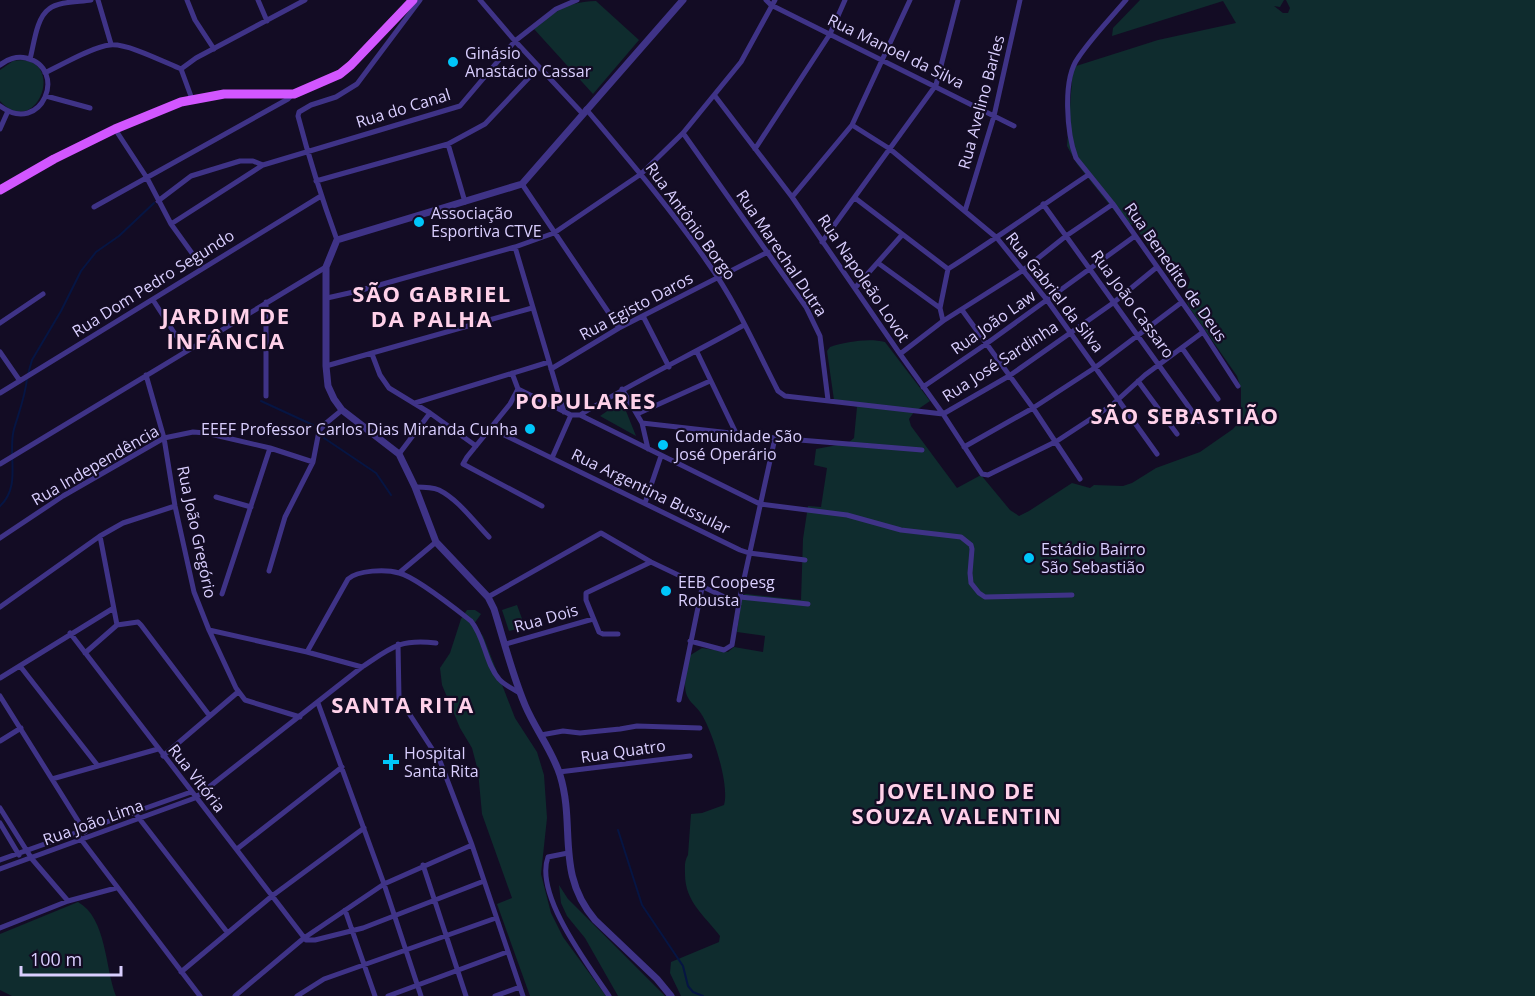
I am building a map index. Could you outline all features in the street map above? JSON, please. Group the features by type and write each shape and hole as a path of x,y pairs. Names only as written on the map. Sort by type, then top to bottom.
{"main road":[{"path":"0,190 54,159 153,112 192,99 224,94 294,94 340,74 413,0"}],"street":[{"path":"30,59 42,18 48,9 91,0"},
{"path":"98,0 111,44"},
{"path":"187,0 195,20 214,49"},
{"path":"258,0 267,21"},
{"path":"181,69 305,0"},
{"path":"420,0 357,84 336,97 302,109 298,116 316,181 337,240 327,267 326,366 328,386 342,410 399,454 415,487 436,542 488,597 495,609 521,694 559,772 565,803 568,853 576,892 586,909 657,979 671,996"},
{"name":"Rua Antônio Borgo","path":"480,0 539,67 584,111 641,174 718,278 778,391 785,396 828,400"},
{"name":"Rua do Canal","path":"263,165 460,106 515,40 556,9 577,0"},
{"path":"337,240 522,184 683,0"},
{"name":"Rua Manoel da Silva","path":"766,0 1014,126"},
{"path":"755,149 830,34 845,0"},
{"path":"792,197 852,125 910,0"},
{"path":"822,242 936,85 958,0"},
{"name":"Rua Avelino Barles","path":"965,211 994,116 1020,0"},
{"name":"Rua Benedito de Deus","path":"1126,0 1077,59 1071,72 1069,131 1076,158 1113,204 1238,386"},
{"path":"327,298 515,247 554,233 641,174 683,132 741,62 773,3"},
{"path":"45,73 111,44 149,55 181,69 192,99"},
{"path":"0,65 12,58 30,59 36,62 48,80 46,96 42,104 26,113 8,111 0,106"},
{"path":"316,181 448,144 493,118 539,67"},
{"path":"94,207 294,94"},
{"path":"46,96 90,108"},
{"name":"Rua Napoleão Lovot","path":"715,96 792,197 944,414 980,472 988,475 1056,441"},
{"path":"0,129 8,111"},
{"name":"Rua Gabriel da Silva","path":"852,125 890,149 997,238 1071,332 1157,454"},
{"path":"116,129 147,178 171,224 202,267"},
{"name":"Rua Marechal Dutra","path":"683,132 768,252 816,325 820,336 828,400"},
{"path":"448,144 465,202"},
{"path":"158,201 192,176 240,161 252,161 263,165"},
{"path":"171,224 263,165"},
{"path":"943,321 940,308 948,269 1089,175"},
{"path":"522,184 619,328"},
{"name":"Rua Dom Pedro Segundo","path":"0,393 321,196"},
{"path":"855,198 948,269"},
{"name":"Rua João Cassaro","path":"1043,204 1199,421"},
{"path":"900,354 943,321 1022,271 1066,236 1113,204"},
{"path":"855,288 902,235"},
{"name":"Rua João Law","path":"923,387 1135,236"},
{"path":"515,247 564,412"},
{"name":"Rua Egisto Daros","path":"415,404 512,374 550,366 768,252"},
{"path":"878,263 940,308"},
{"path":"0,464 327,267"},
{"name":"Rua José Sardinha","path":"944,414 1009,376 1113,303 1157,267"},
{"path":"0,323 43,294"},
{"path":"153,300 186,351"},
{"path":"266,302 266,396"},
{"path":"964,447 1033,408 1096,367 1182,302"},
{"path":"326,366 532,308"},
{"path":"962,310 1033,408 1080,479"},
{"path":"643,316 669,367"},
{"path":"580,415 622,389 669,367 744,326"},
{"path":"1056,441 1118,400 1138,381 1203,332"},
{"path":"1182,348 1218,399"},
{"path":"0,352 23,380"},
{"path":"697,352 736,433"},
{"path":"372,354 380,375 389,388 430,413 476,446"},
{"path":"512,374 518,389 571,415 580,415 760,504 847,515 901,530 960,537 971,545 972,549 971,582 985,597 1072,596"},
{"name":"Rua João Gregório","path":"146,375 164,438 175,506 194,592 238,692"},
{"path":"637,414 710,381"},
{"path":"1138,381 1177,434"},
{"path":"518,389 510,404 463,462 465,467 542,506"},
{"path":"622,389 642,423 648,449"},
{"path":"828,400 944,414"},
{"path":"268,572 285,516 313,462 319,431 342,410"},
{"path":"399,454 430,413"},
{"path":"552,458 571,415"},
{"path":"642,423 775,438 922,450"},
{"name":"Rua Argentina Bussular","path":"490,428 749,553 805,560"},
{"name":"Rua Independência","path":"0,538 63,496 164,438 193,432 206,433 270,448 313,462"},
{"path":"690,641 724,650 730,647 775,438"},
{"path":"222,594 270,448"},
{"path":"645,503 661,456"},
{"path":"415,487 430,487 448,496 489,537"},
{"path":"216,497 251,507"},
{"path":"0,607 100,536 123,523 175,506"},
{"path":"488,597 601,533 702,588 739,600 808,604"},
{"path":"100,536 112,609 117,625"},
{"path":"399,573 436,542"},
{"path":"618,634 602,633 598,630 586,600 586,593 651,562"},
{"path":"307,652 348,579 353,575 367,572 399,573 414,580 471,621 491,666 501,681 521,694"},
{"path":"679,700 702,588"},
{"path":"0,678 112,609"},
{"name":"Rua Dois","path":"506,644 594,619"},
{"path":"85,653 117,625 133,622 141,625 209,715"},
{"path":"209,630 362,667"},
{"name":"Rua Vitória","path":"70,633 304,938"},
{"path":"193,795 300,717 362,667 398,644 412,641 436,643"},
{"path":"398,644 398,691 403,705 437,756 472,845 523,996"},
{"path":"20,666 98,766"},
{"path":"163,756 238,692 249,703 300,717"},
{"path":"0,696 88,838"},
{"path":"318,703 384,884 421,996"},
{"path":"541,735 563,731 580,733 637,726 700,728"},
{"path":"0,741 21,729"},
{"path":"52,779 158,749"},
{"name":"Rua Quatro","path":"559,772 690,756"},
{"path":"237,849 342,767"},
{"name":"Rua João Lima","path":"0,860 193,795"},
{"name":"Rua João Lima","path":"0,869 140,819 193,795"},
{"path":"0,808 32,859 68,901"},
{"path":"135,813 227,932"},
{"path":"0,823 24,862"},
{"path":"181,972 272,896 364,828"},
{"path":"77,834 200,996"},
{"path":"235,996 304,938 384,884 472,845"},
{"path":"568,853 548,857 546,867 549,888 571,939 609,996"},
{"path":"423,865 466,996"},
{"path":"304,938 313,941 353,931 484,881"},
{"path":"0,928 68,901 117,888"},
{"path":"345,910 375,996"},
{"path":"297,996 324,979 496,918"},
{"path":"388,996 507,952"},
{"path":"495,996 520,987"}],"green space":[{"path":"1140,0 1284,0 1280,7 1274,6 1283,13 1288,13 1290,8 1286,0 1535,0 1535,996 681,996 670,973 671,962 719,942 720,936 688,893 685,864 688,855 691,814 702,813 724,805 725,796 719,757 710,731 686,693 685,680 689,656 702,648 728,652 734,647 763,652 765,636 737,632 742,595 801,600 803,539 808,506 821,507 827,468 814,465 816,449 848,443 854,438 857,407 834,400 827,351 830,347 857,341 885,342 930,401 914,412 909,419 911,426 957,488 981,475 1010,510 1019,516 1072,483 1090,488 1094,485 1123,486 1132,483 1156,468 1200,452 1233,429 1241,420 1241,389 1237,376 1189,307 1185,297 1190,280 1183,267 1150,248 1134,225 1124,223 1077,164 1067,146 1073,67 1158,40 1236,23 1223,1 1112,36 1113,28"},
{"path":"596,1 639,40 593,94 534,29 562,9 577,3"},
{"path":"13,61 30,62 40,69 44,81 42,93 36,104 26,111 14,111 0,101 0,70"},
{"path":"622,401 636,436 600,416"},
{"path":"517,605 525,627 509,631 502,610"},
{"path":"467,610 475,610 481,614 474,624 483,636 515,718 537,752 544,775 547,818 541,874 551,913 563,937 606,996 530,996 497,904 512,898 482,814 478,771 472,748 460,728 442,685 440,668 450,653 461,619"},
{"path":"559,885 568,899 665,996 618,996 585,938 567,916 561,903"},
{"path":"78,902 88,910 100,932 116,996 12,996 0,990 0,934"}],"waterway":[{"path":"28,374 32,360 81,271 96,252 119,236 154,203"},
{"path":"0,506 7,498 10,489 13,469 12,439 27,379"},
{"path":"261,401 313,425"},
{"path":"324,438 376,473 391,495"},
{"path":"618,830 642,905 683,966 688,986 693,992 703,996"}],"place":[{"name":"Ginásio Anastácio Cassar","path":"453,62"},
{"name":"Associação Esportiva CTVE","path":"419,222"},
{"name":"EEEF Professor Carlos Dias Miranda Cunha","path":"530,429"},
{"name":"Comunidade São José Operário","path":"663,445"},
{"name":"Estádio Bairro São Sebastião","path":"1029,558"},
{"name":"EEB Coopesg Robusta","path":"666,591"},
{"name":"Hospital Santa Rita","path":"391,762"}],"district":[{"name":"SÃO GABRIEL DA PALHA","path":"432,306"},
{"name":"JARDIM DE INFÂNCIA","path":"226,328"},
{"name":"POPULARES","path":"586,400"},
{"name":"SÃO SEBASTIÃO","path":"1185,415"},
{"name":"SANTA RITA","path":"403,704"},
{"name":"JOVELINO DE SOUZA VALENTIN","path":"957,802"}]}
